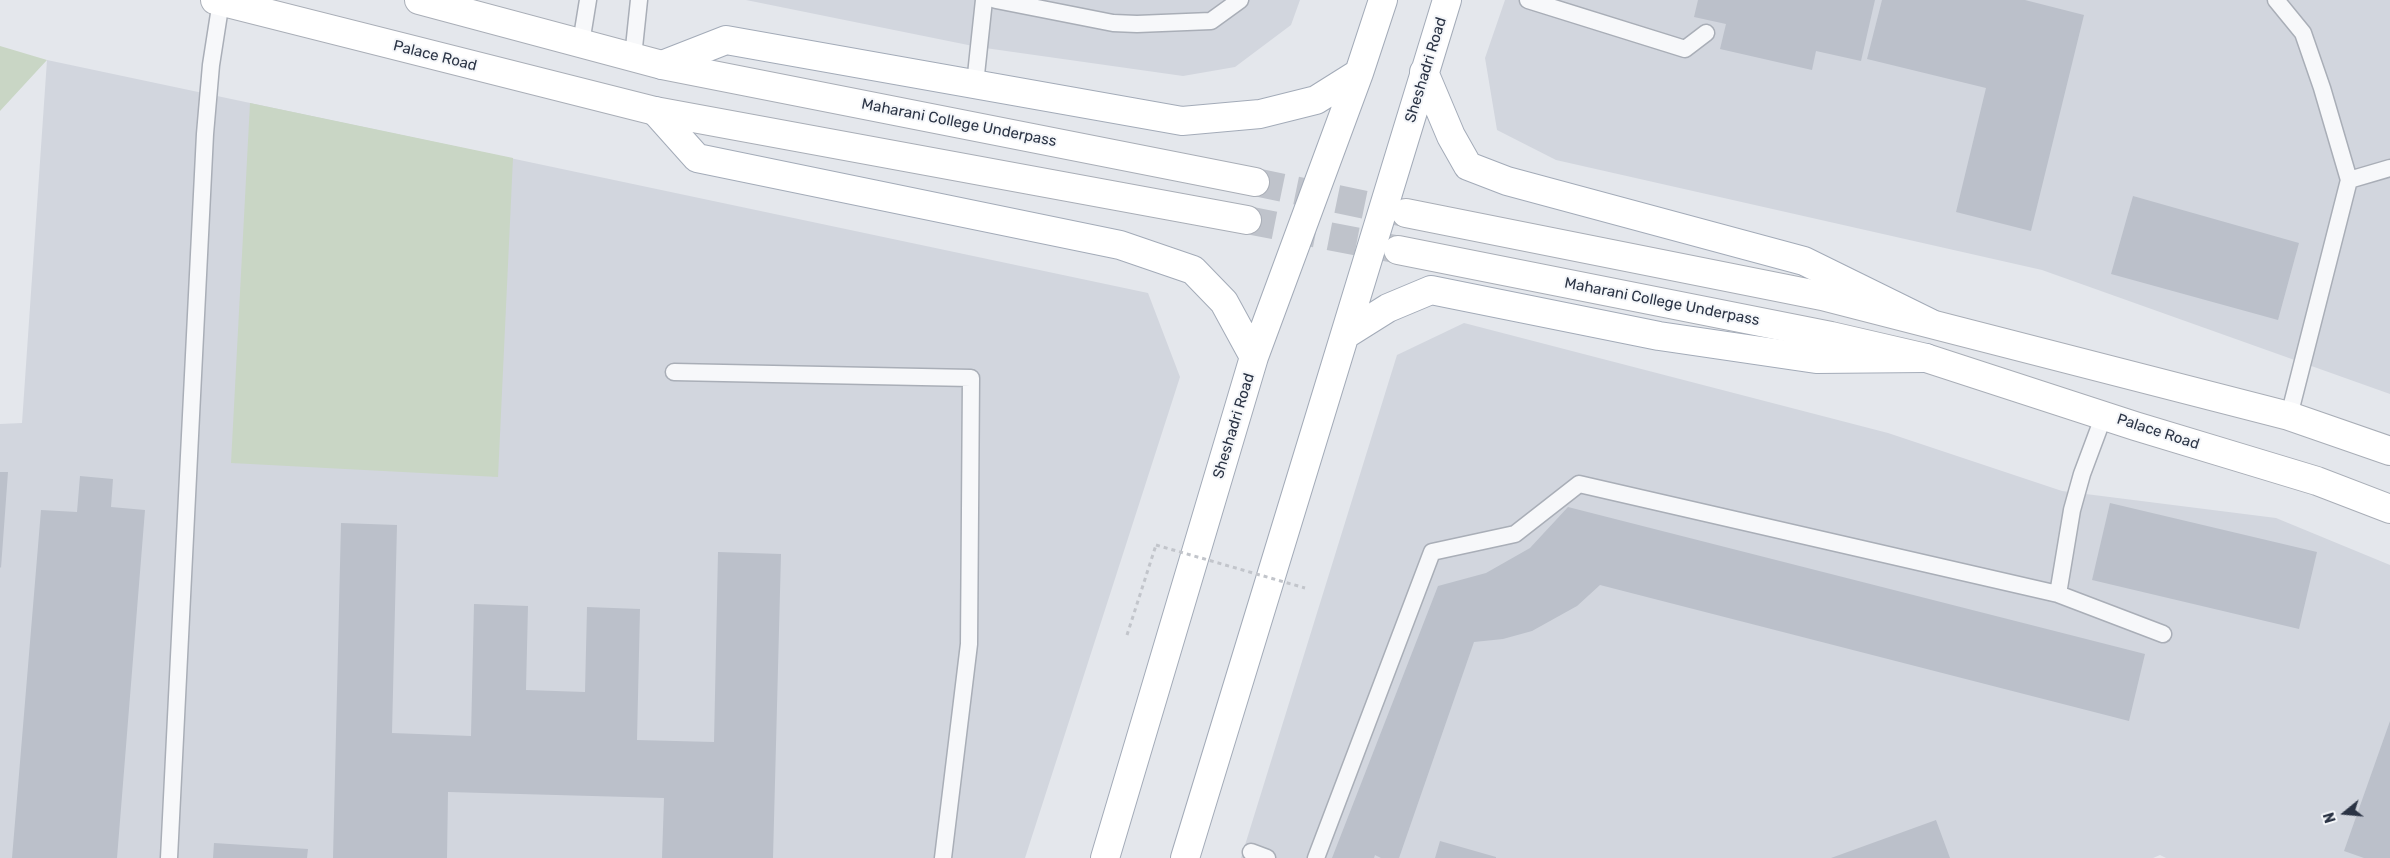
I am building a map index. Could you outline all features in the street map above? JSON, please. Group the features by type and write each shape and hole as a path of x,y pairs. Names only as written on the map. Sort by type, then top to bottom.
{"main road":[{"path":"419,0 662,65 726,40 1182,121 1260,114 1316,100 1359,73"},
{"name":"Sheshadri Road","path":"1105,858 1254,357 1359,73 1383,0"},
{"name":"Sheshadri Road","path":"1185,858 1424,72 1448,0"},
{"name":"Palace Road","path":"218,1 655,111"},
{"name":"Maharani College Underpass","path":"662,65 1255,182"},
{"path":"1424,72 1452,136 1468,166 1507,181 1804,261 1930,323"},
{"path":"655,111 1247,220"},
{"path":"655,111 697,158 1120,245 1194,270 1224,302 1254,357"},
{"path":"1406,213 1822,296 2289,416 2390,452"},
{"name":"Maharani College Underpass","path":"1398,250 1831,336 1926,358"},
{"path":"1345,335 1388,308 1430,290 1659,336 1816,359 1926,358"},
{"name":"Palace Road","path":"1926,358 2317,481 2390,509"}],"lane":[{"path":"581,43 588,0"},
{"path":"633,57 639,0"},
{"path":"975,84 984,0"},
{"path":"996,0 1112,23 1137,24 1211,21 1240,0"},
{"path":"1528,0 1685,49 1706,33"},
{"path":"2276,0 2303,33 2322,88 2349,180 2289,416"},
{"path":"169,858 205,134 218,1"},
{"path":"2349,180 2390,168"},
{"path":"674,372 971,378 969,644 943,858"},
{"path":"2058,594 2072,510 2082,474 2104,415"},
{"path":"1316,858 1432,552 1515,534 1579,484 2058,594 2163,634"},
{"path":"1252,852 1268,858"}],"path":[{"path":"1127,635 1156,545 1304,588"}],"shaded area":[{"path":"746,0 1300,0 1291,25 1235,67 1183,76 978,47"},
{"path":"1505,0 2390,0 2390,394 2042,270 1556,160 1497,130 1485,58"},
{"path":"47,60 1148,293 1180,377 1025,858 0,858 0,424 22,423"},
{"path":"1464,323 1888,433 2062,491 2276,518 2390,565 2390,858 2166,858 2160,855 2153,858 1241,858 1397,355"}],"green space":[{"path":"0,46 47,60 0,111"},
{"path":"250,103 513,158 498,477 231,463"}],"building":[{"path":"1698,0 1875,0 1861,61 1816,51 1812,70 1720,49 1726,24 1694,17"},
{"path":"1882,0 2025,0 2084,15 2031,231 1956,212 1986,88 1867,59"},
{"path":"2133,196 2299,243 2278,320 2111,274"},
{"path":"0,472 8,472 1,568 0,567"},
{"path":"80,476 113,479 111,507 145,510 117,858 12,858 41,510 77,512"},
{"path":"2110,503 2317,552 2299,629 2092,580"},
{"path":"1568,507 2145,654 2129,721 1600,585 1577,606 1532,631 1503,639 1474,642 1399,858 1381,858 1375,855 1374,858 1332,858 1438,586 1486,573 1530,548"},
{"path":"341,523 397,525 392,733 471,736 474,604 528,606 526,690 585,692 587,607 640,609 637,740 714,742 718,552 781,554 773,858 662,858 664,798 448,792 447,858 333,858"},
{"path":"2390,721 2390,858 2364,858 2344,851"},
{"path":"1936,820 1950,858 1831,858"},
{"path":"1440,841 1496,857 1496,858 1435,858"},
{"path":"214,843 308,849 307,858 213,858"}],"tunnel":[{"path":"1255,182 1405,213"},
{"path":"1247,220 1395,249"}]}
